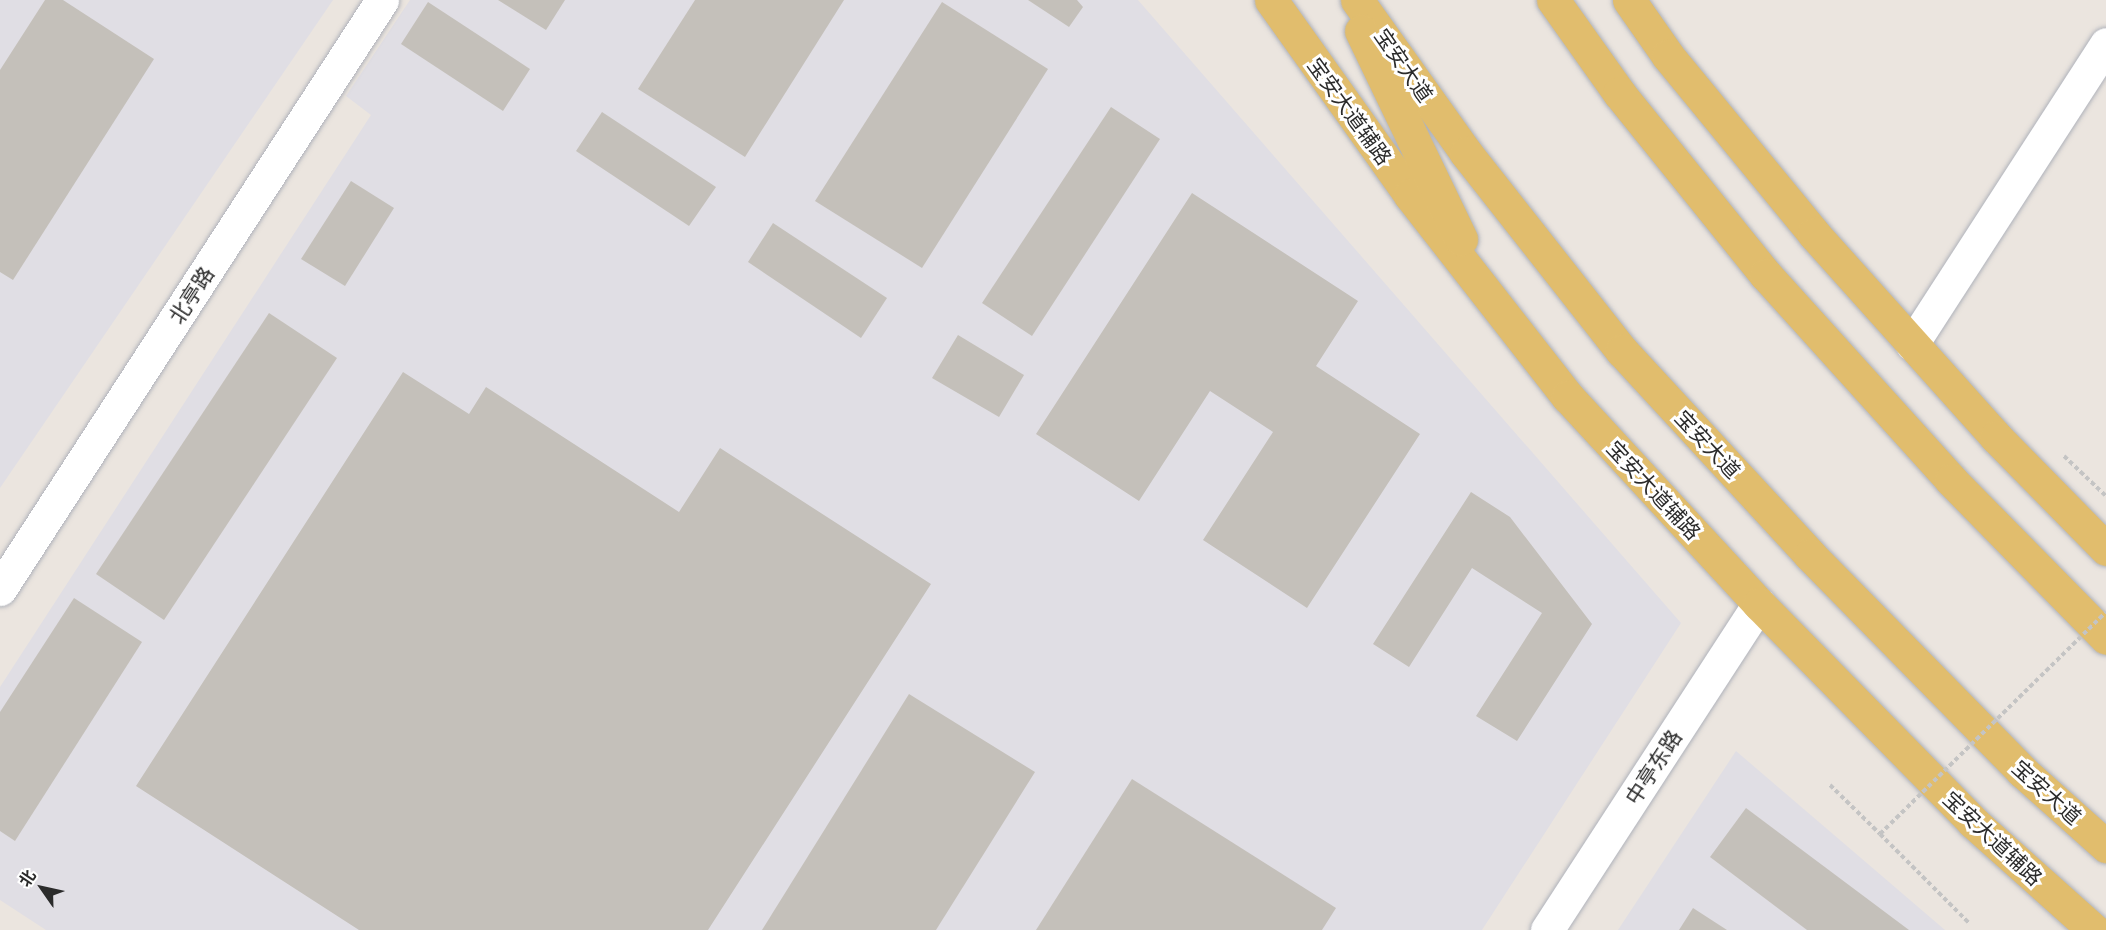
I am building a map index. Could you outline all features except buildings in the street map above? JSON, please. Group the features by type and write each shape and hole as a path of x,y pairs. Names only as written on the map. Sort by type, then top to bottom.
{"main road":[{"name":"宝安大道辅路","path":"1271,0 1410,195 1568,397 1759,604 1973,822 2094,930"},
{"path":"1346,0 1490,296"},
{"name":"宝安大道","path":"1358,0 1466,153 1622,351 1810,555 2022,771 2106,846"},
{"path":"1553,0 1619,93 1766,274 1951,480 2106,638"},
{"path":"1629,0 1668,56 1806,226 1996,437 2106,549"}],"street":[{"name":"北亭路","path":"0,589 382,0"},
{"path":"1912,344 2106,44"},
{"name":"中亭东路","path":"1546,930 1759,604"}],"path":[{"path":"2064,456 2106,496"},
{"path":"1880,834 2106,612"},
{"path":"1830,785 1969,922"}],"shaded area":[{"path":"0,0 333,0 0,488"},
{"path":"410,0 1138,0 1681,623 1482,930 46,930 0,900 0,687 371,115 346,96"},
{"path":"1736,751 1945,930 1618,930"}]}
